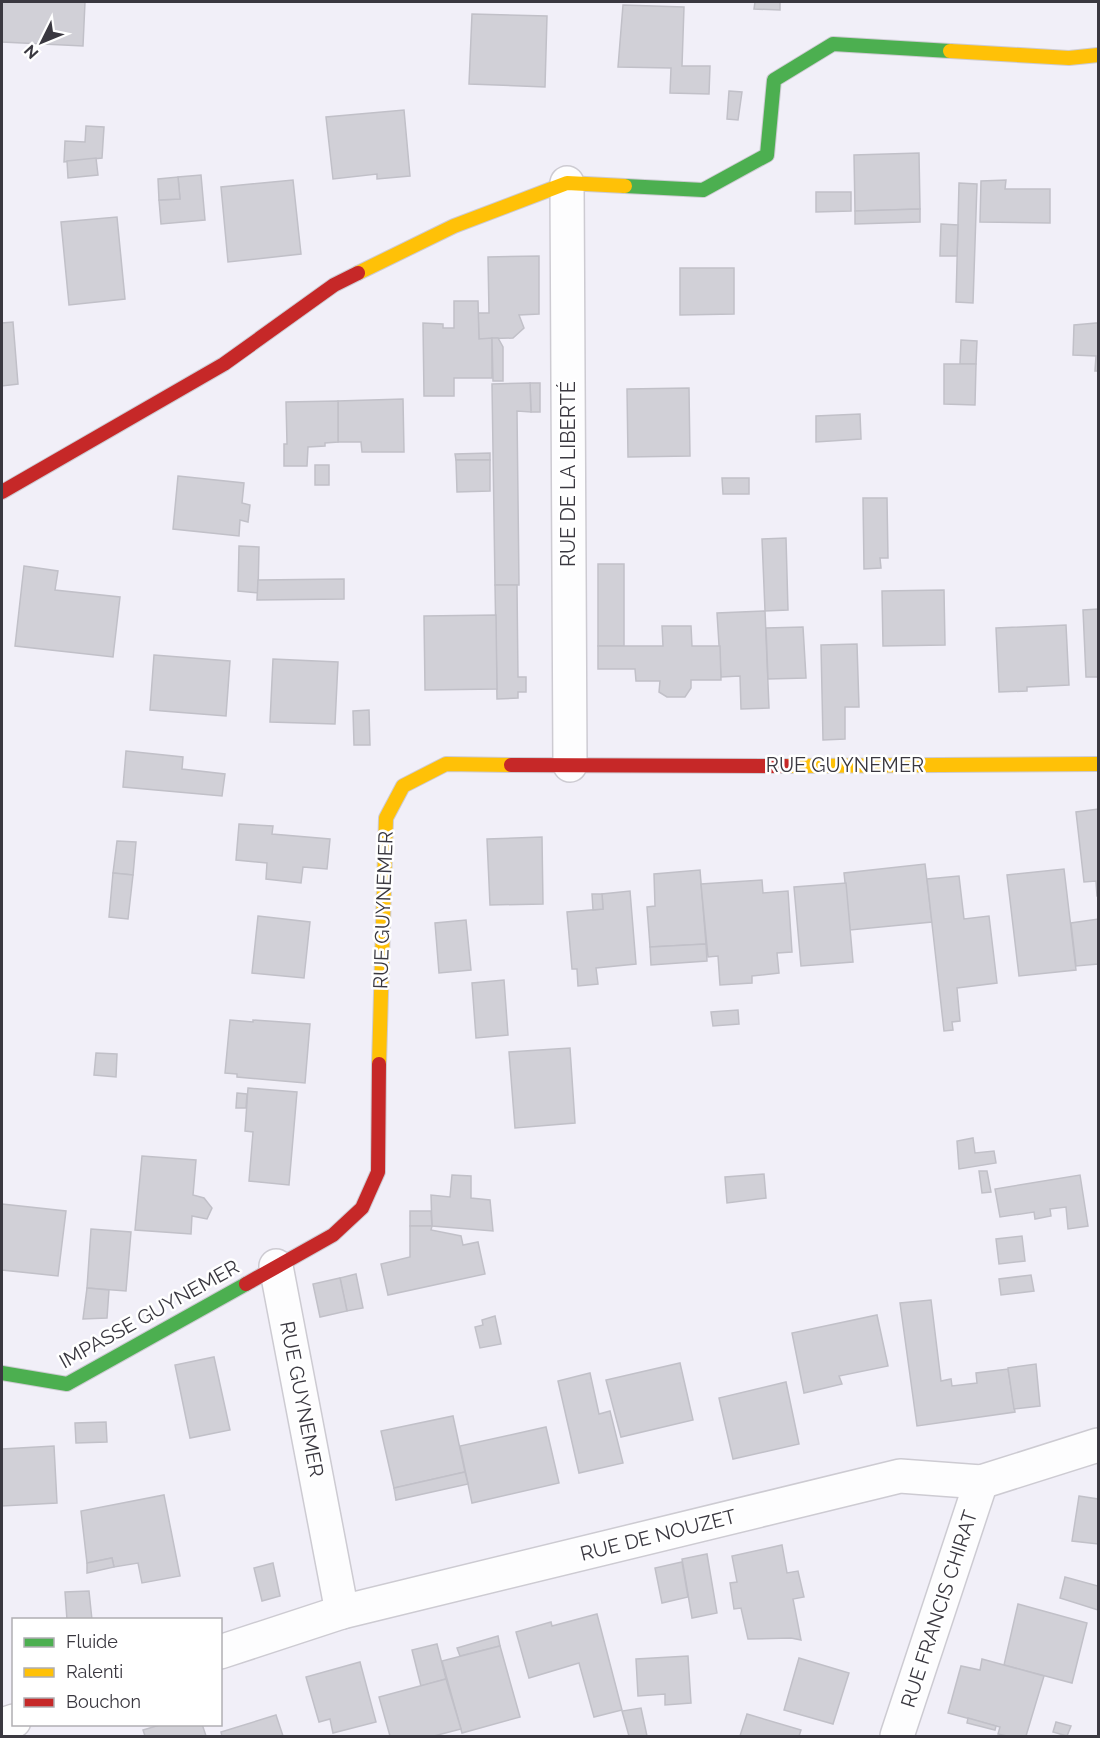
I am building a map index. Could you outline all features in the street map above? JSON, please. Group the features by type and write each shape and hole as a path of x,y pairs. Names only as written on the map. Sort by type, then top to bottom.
{"street":[{"path":"2,492 6,492 224,364 334,285 454,226 567,183 703,190 767,154 774,80 833,44 1069,58 1098,55"},
{"name":"RUE DE LA LIBERTÉ","path":"567,183 570,765"},
{"name":"RUE GUYNEMER","path":"342,1612 276,1266 333,1235 362,1208 378,1172 386,818 403,786 446,764 1098,764"},
{"name":"IMPASSE GUYNEMER","path":"2,1372 67,1384 276,1266"},
{"name":"RUE DE NOUZET","path":"222,1651 342,1612 900,1476 981,1482 1098,1445"},
{"name":"RUE FRANCIS CHIRAT","path":"897,1737 981,1482"}],"building":[{"path":"2,2 85,2 83,46 2,42"},
{"path":"755,2 780,2 780,10 754,9"},
{"path":"623,5 684,7 682,66 710,66 709,94 670,93 671,68 618,67"},
{"path":"472,14 547,16 545,87 469,84"},
{"path":"729,91 742,92 738,120 727,119"},
{"path":"404,110 410,176 377,179 377,174 333,179 326,117"},
{"path":"86,126 104,127 102,158 64,162 65,141 85,142"},
{"path":"919,153 920,209 855,211 854,155"},
{"path":"96,158 98,175 68,178 67,161"},
{"path":"201,175 205,220 161,224 159,200 180,199 178,177"},
{"path":"178,177 180,199 159,200 158,179"},
{"path":"293,180 301,254 228,262 221,187"},
{"path":"1006,180 1005,189 1050,189 1050,223 980,222 981,181"},
{"path":"959,183 977,184 973,303 956,302"},
{"path":"816,192 851,192 851,211 816,212"},
{"path":"920,209 920,222 855,224 855,211"},
{"path":"117,217 125,299 69,305 61,222"},
{"path":"941,224 958,225 957,256 940,256"},
{"path":"539,256 539,314 519,315 524,328 513,338 479,339 478,313 489,313 488,257"},
{"path":"680,268 734,268 734,314 680,315"},
{"path":"454,301 478,301 479,339 492,338 492,378 454,378 454,396 424,396 423,323 443,324 443,328 454,328"},
{"path":"13,322 18,384 2,386 2,323"},
{"path":"1098,323 1098,371 1095,371 1096,356 1073,355 1074,325"},
{"path":"492,338 498,338 503,347 503,381 493,381"},
{"path":"961,340 977,341 976,364 960,364"},
{"path":"944,364 976,364 975,405 944,404"},
{"path":"530,383 540,383 540,412 531,412"},
{"path":"530,383 531,412 517,411 519,585 495,585 492,384"},
{"path":"689,388 690,456 628,457 627,389"},
{"path":"403,399 404,452 362,452 361,442 338,442 338,401"},
{"path":"338,401 338,442 325,443 325,446 308,447 307,466 284,466 284,444 287,444 286,402"},
{"path":"860,414 861,439 816,442 816,416"},
{"path":"490,453 490,460 456,460 455,454"},
{"path":"456,460 490,460 490,491 457,492"},
{"path":"315,465 329,465 329,485 315,485"},
{"path":"178,476 244,483 242,503 250,505 248,522 240,520 239,536 173,529"},
{"path":"722,478 749,478 749,494 723,494"},
{"path":"863,498 887,498 888,558 880,558 881,568 864,569"},
{"path":"786,538 788,610 765,611 762,539"},
{"path":"239,546 259,547 258,593 238,591"},
{"path":"598,564 624,564 624,646 598,646"},
{"path":"24,566 58,571 55,590 120,597 113,657 15,646"},
{"path":"344,579 344,599 257,600 258,580"},
{"path":"495,585 517,585 518,677 526,677 526,692 518,692 518,698 497,699"},
{"path":"944,590 945,645 883,646 882,591"},
{"path":"1098,609 1098,677 1086,677 1083,610"},
{"path":"765,611 769,708 741,709 740,676 721,677 717,613"},
{"path":"496,615 497,689 425,690 424,616"},
{"path":"1066,625 1069,685 1027,687 1027,691 999,692 996,628"},
{"path":"662,626 691,626 692,646 720,646 721,680 691,680 691,688 685,697 667,697 659,692 660,681 636,681 635,669 598,669 598,646 663,646"},
{"path":"803,627 806,678 768,679 766,628"},
{"path":"857,644 859,707 845,707 845,739 823,740 821,645"},
{"path":"154,655 230,661 226,716 150,710"},
{"path":"273,659 338,662 335,724 270,722"},
{"path":"369,710 370,745 354,745 353,711"},
{"path":"126,751 183,757 182,769 225,774 222,796 123,787"},
{"path":"1098,809 1097,896 1096,881 1084,882 1076,812"},
{"path":"239,824 273,826 272,834 330,839 327,869 303,867 301,883 266,879 267,863 236,860"},
{"path":"542,837 543,904 490,905 487,839"},
{"path":"117,841 136,842 133,875 113,873"},
{"path":"925,864 932,922 850,930 844,873"},
{"path":"1064,869 1076,970 1019,976 1007,875"},
{"path":"700,870 706,944 650,947 647,907 655,906 654,874"},
{"path":"113,873 133,875 128,919 109,917"},
{"path":"959,876 964,919 989,916 997,983 957,988 960,1021 952,1022 953,1030 944,1031 927,879"},
{"path":"762,880 763,893 788,891 792,952 777,953 779,973 752,976 752,983 720,985 718,956 708,957 701,884"},
{"path":"846,883 853,962 801,966 794,887"},
{"path":"630,891 636,964 596,968 598,984 578,986 577,969 572,969 567,912 603,909 602,894"},
{"path":"592,894 602,894 603,909 593,910"},
{"path":"258,916 310,922 304,978 252,973"},
{"path":"1098,919 1098,964 1076,966 1071,923"},
{"path":"466,920 471,970 439,973 435,923"},
{"path":"706,944 707,961 651,965 650,947"},
{"path":"504,980 508,1035 476,1038 472,983"},
{"path":"738,1010 739,1024 713,1026 711,1012"},
{"path":"230,1020 310,1024 305,1083 237,1077 237,1074 225,1073"},
{"path":"570,1048 575,1123 515,1128 509,1052"},
{"path":"96,1053 117,1054 116,1077 94,1075"},
{"path":"248,1088 297,1092 289,1185 249,1181 253,1132 245,1131"},
{"path":"237,1093 247,1094 246,1108 236,1108"},
{"path":"973,1138 975,1153 994,1151 996,1163 959,1169 957,1141"},
{"path":"142,1156 196,1160 193,1195 204,1198 212,1208 207,1219 192,1216 191,1234 135,1230"},
{"path":"979,1171 987,1171 991,1192 982,1193"},
{"path":"764,1174 766,1198 727,1203 725,1177"},
{"path":"452,1175 471,1176 471,1198 490,1200 493,1231 432,1226 431,1195 450,1197"},
{"path":"1080,1175 1088,1226 1068,1229 1066,1207 1050,1209 1051,1216 1035,1219 1034,1212 1000,1217 995,1189"},
{"path":"2,1204 66,1211 58,1276 2,1270"},
{"path":"410,1211 431,1211 432,1226 410,1226"},
{"path":"410,1226 432,1226 431,1230 461,1236 463,1245 478,1242 485,1274 388,1295 381,1264 410,1257"},
{"path":"91,1229 131,1232 126,1291 87,1288"},
{"path":"1022,1236 1025,1261 999,1264 996,1239"},
{"path":"356,1274 363,1308 347,1311 340,1278"},
{"path":"1031,1275 1034,1291 1001,1295 999,1279"},
{"path":"340,1278 347,1311 320,1317 313,1284"},
{"path":"87,1288 109,1290 107,1318 83,1319"},
{"path":"931,1300 941,1381 951,1379 952,1386 977,1383 976,1373 1008,1369 1015,1412 917,1426 900,1303"},
{"path":"877,1315 888,1366 839,1376 842,1384 804,1393 792,1333"},
{"path":"495,1316 501,1344 480,1348 475,1327 483,1325 482,1320"},
{"path":"214,1357 230,1430 190,1438 175,1365"},
{"path":"680,1363 693,1420 621,1437 606,1380"},
{"path":"1036,1364 1040,1406 1014,1409 1008,1368"},
{"path":"590,1373 599,1414 610,1411 623,1463 579,1473 558,1381"},
{"path":"786,1382 799,1444 733,1459 719,1398"},
{"path":"453,1416 465,1472 394,1488 381,1431"},
{"path":"106,1422 107,1442 76,1443 75,1423"},
{"path":"546,1427 559,1483 472,1503 460,1446"},
{"path":"54,1446 57,1503 2,1506 2,1449"},
{"path":"465,1472 468,1484 396,1500 394,1488"},
{"path":"164,1495 180,1576 142,1583 138,1563 114,1567 112,1558 87,1563 81,1511"},
{"path":"1079,1496 1098,1499 1098,1544 1072,1541"},
{"path":"782,1545 787,1573 798,1571 804,1597 793,1599 801,1640 791,1638 748,1639 741,1608 734,1609 730,1583 737,1582 732,1556"},
{"path":"707,1554 717,1613 692,1618 682,1559"},
{"path":"112,1558 114,1567 87,1573 87,1563"},
{"path":"682,1562 688,1597 662,1603 655,1568"},
{"path":"273,1563 280,1596 262,1601 254,1568"},
{"path":"1065,1577 1098,1586 1098,1610 1060,1598"},
{"path":"89,1591 92,1618 67,1618 65,1592"},
{"path":"1018,1604 1087,1623 1072,1683 1004,1665"},
{"path":"597,1614 622,1710 594,1717 579,1663 529,1678 516,1632 551,1622 552,1626"},
{"path":"498,1636 500,1646 460,1656 457,1648"},
{"path":"437,1644 446,1679 421,1686 412,1650"},
{"path":"500,1646 520,1717 462,1733 442,1661"},
{"path":"688,1656 691,1703 665,1705 665,1694 638,1696 636,1659"},
{"path":"799,1658 849,1673 833,1724 784,1710"},
{"path":"982,1659 1044,1676 1026,1736 998,1734 1000,1727 948,1713 961,1666 980,1670"},
{"path":"360,1662 376,1722 333,1733 330,1719 319,1722 306,1677"},
{"path":"446,1679 461,1729 434,1736 390,1736 379,1697"},
{"path":"641,1708 647,1736 629,1736 622,1711"},
{"path":"747,1714 801,1730 799,1736 740,1736"},
{"path":"276,1715 283,1736 222,1736 221,1732"},
{"path":"968,1718 996,1726 995,1730 967,1723"},
{"path":"1056,1722 1071,1726 1067,1736 1053,1732"},
{"path":"156,1726 203,1726 206,1736 145,1736 143,1730"}],"traffic: fast":[{"path":"625,186 703,190 767,155 774,80 833,44 950,51"},
{"path":"2,1373 67,1384 246,1284"}],"traffic: slow":[{"path":"950,51 1069,58 1098,55"},
{"path":"358,273 454,226 567,183 625,186"},
{"path":"379,1064 386,818 403,786 446,764 511,765"},
{"path":"786,766 1098,764"}],"traffic: jam":[{"path":"2,492 224,364 334,285 358,273"},
{"path":"511,765 786,766"},
{"path":"246,1284 333,1235 362,1208 378,1172 379,1064"}]}
